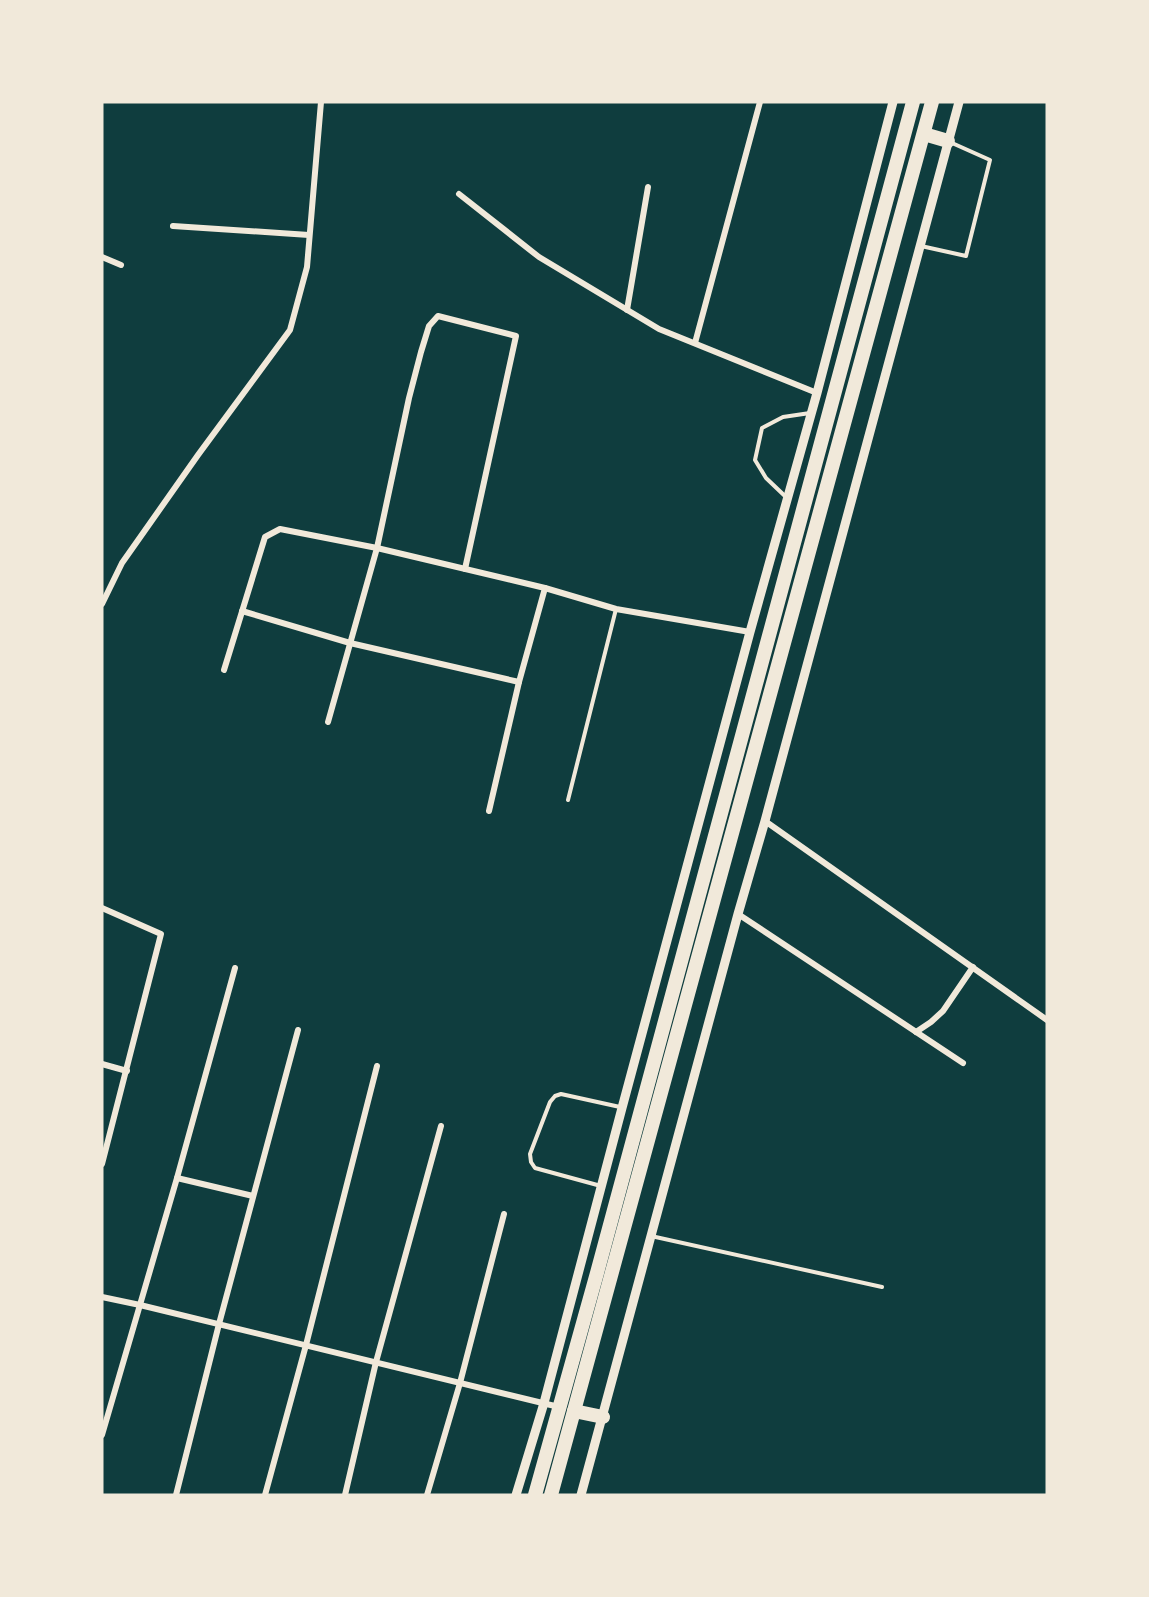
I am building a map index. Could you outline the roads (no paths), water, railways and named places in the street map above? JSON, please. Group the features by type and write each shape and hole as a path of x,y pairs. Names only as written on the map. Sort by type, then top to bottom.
{"highway":[{"path":"535,1495 913,102"},
{"path":"551,1495 933,102"},
{"path":"924,134 948,141"},
{"path":"574,1411 603,1417"}],"street":[{"path":"102,604 122,562 290,330 307,267 321,102"},
{"path":"695,344 760,102"},
{"path":"516,1495 544,1403 621,1107 817,393 892,102"},
{"path":"581,1495 959,102"},
{"path":"627,310 648,187"},
{"path":"459,194 539,257 659,329 817,393"},
{"path":"173,226 309,235"},
{"path":"102,257 121,265"},
{"path":"328,722 376,548 421,352 429,326 438,316 516,336 465,569"},
{"path":"224,670 265,537 280,529 376,548 545,588 616,609 750,632"},
{"path":"489,811 519,682 545,588"},
{"path":"242,611 350,643 519,682"},
{"path":"765,821 1047,1020"},
{"path":"102,908 161,934 102,1164"},
{"path":"738,914 963,1063"},
{"path":"916,1032 932,1022 943,1011 973,967"},
{"path":"102,1435 235,968"},
{"path":"176,1495 219,1324 298,1030"},
{"path":"102,1064 127,1071"},
{"path":"265,1495 377,1066"},
{"path":"345,1495 376,1362 441,1126"},
{"path":"177,1178 253,1196"},
{"path":"427,1495 460,1383 504,1214"},
{"path":"102,1297 559,1407"}],"lane":[{"path":"920,246 966,256 990,160 948,141"},
{"path":"787,498 766,478 754,460 762,428 783,417 811,413"},
{"path":"568,800 616,609"},
{"path":"602,1186 535,1168 530,1154 550,1102 555,1096 561,1094 621,1107"},
{"path":"651,1236 882,1287"}]}
